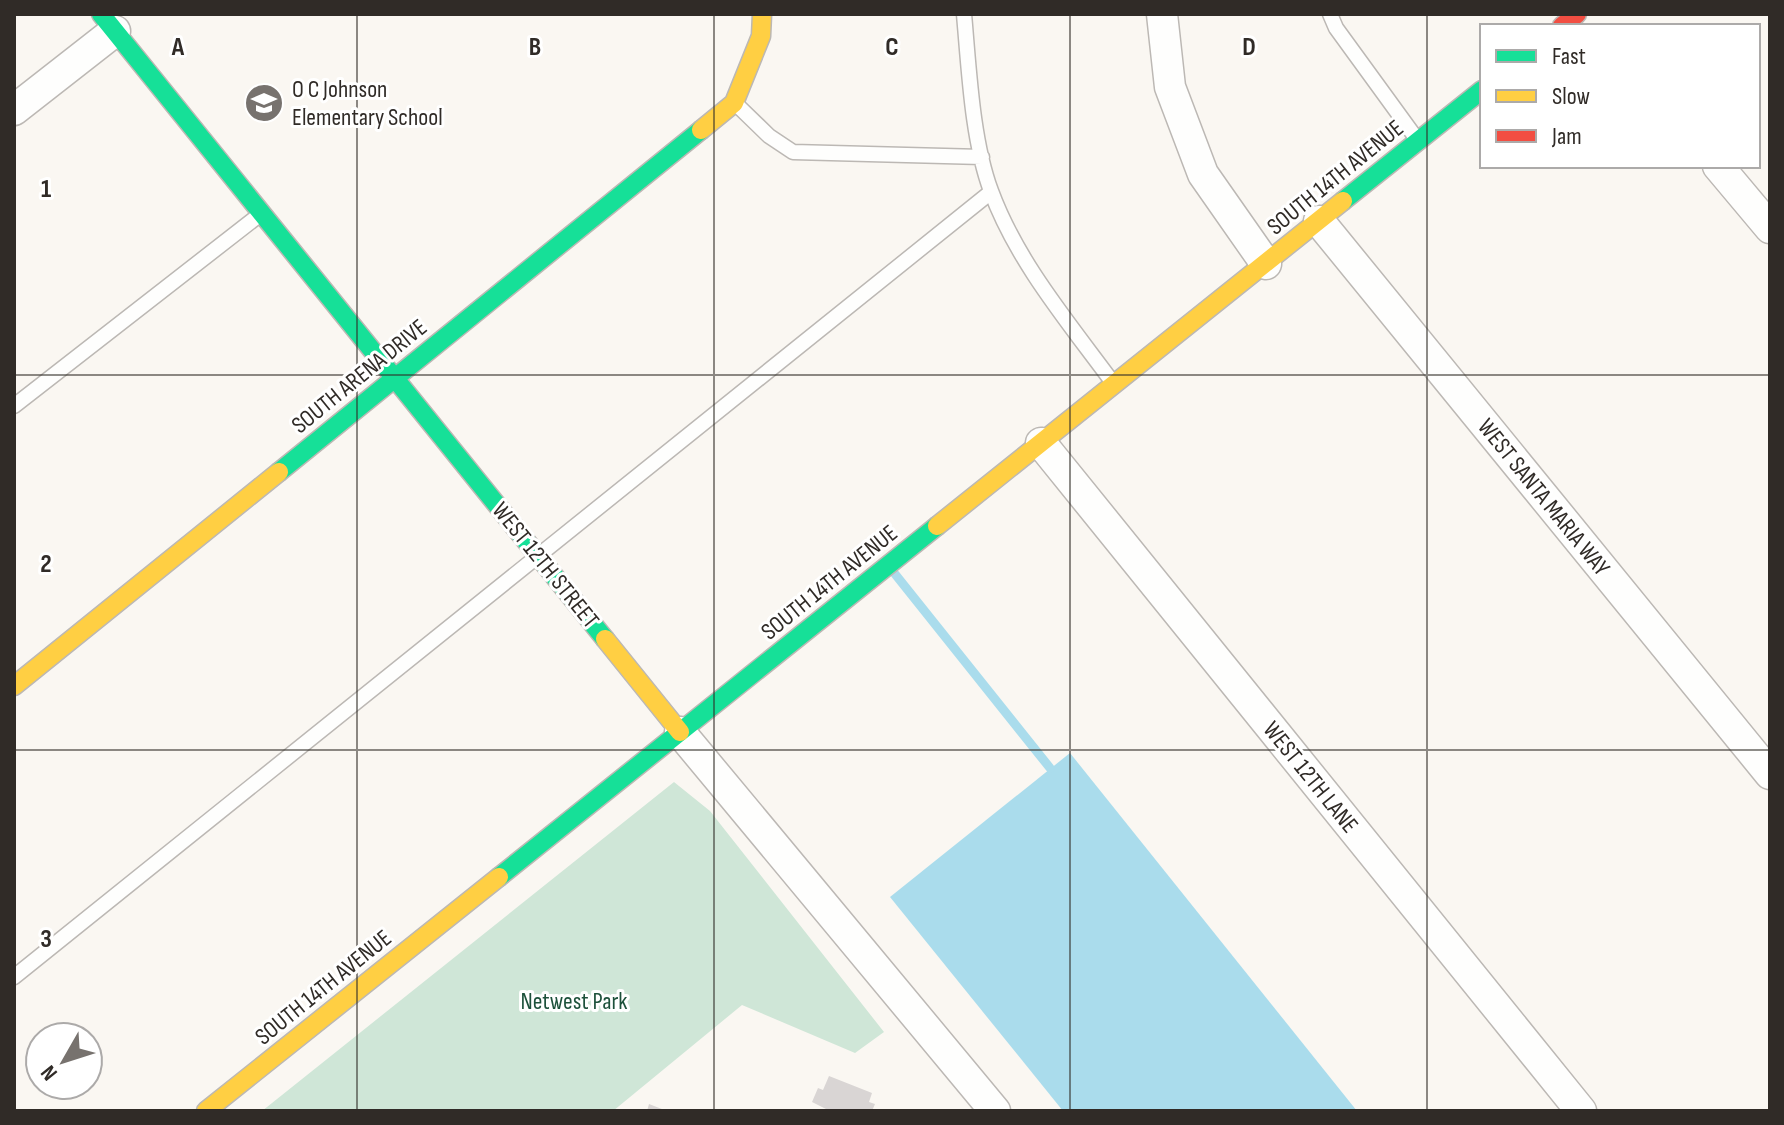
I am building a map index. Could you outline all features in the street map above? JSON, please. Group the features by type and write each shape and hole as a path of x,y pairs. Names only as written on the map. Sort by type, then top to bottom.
{"street":[{"path":"734,103 761,36 762,14"},
{"path":"1162,14 1170,87 1203,174 1266,264"},
{"path":"14,110 108,22"},
{"name":"WEST 12TH STREET","path":"108,22 680,732 995,1111"},
{"name":"SOUTH 14TH AVENUE","path":"206,1111 1480,92"},
{"name":"SOUTH ARENA DRIVE","path":"14,686 734,103"},
{"path":"1720,168 1770,228"},
{"name":"WEST SANTA MARIA WAY","path":"1319,221 1770,774"},
{"name":"WEST 12TH LANE","path":"1041,443 1581,1111"}],"lane":[{"path":"964,14 982,157 991,192 1039,282 1114,385"},
{"path":"1330,14 1336,28 1418,141"},
{"path":"734,103 769,136 793,152 982,157"},
{"path":"14,977 991,192"},
{"path":"14,406 262,213"}],"green space":[{"name":"Netwest Park","path":"674,782 710,811 884,1032 855,1053 742,1005 613,1111 262,1111"}],"water":[{"path":"1070,753 1357,1111 1063,1111 890,897"}],"building":[{"path":"829,1076 872,1093 869,1102 875,1104 872,1111 830,1111 812,1102 818,1088 823,1090"},
{"path":"649,1104 667,1111 647,1111"}],"waterway":[{"path":"895,574 1050,768"}],"traffic: fast":[{"path":"101,14 605,639"},
{"path":"1343,201 1480,92"},
{"path":"279,472 701,130"},
{"path":"499,877 937,526"}],"traffic: slow":[{"path":"701,130 734,103 761,36 762,14"},
{"path":"937,526 1343,201"},
{"path":"14,686 279,472"},
{"path":"605,639 680,732"},
{"path":"206,1111 499,877"}],"traffic: jam":[{"path":"1564,24 1577,14"}],"place":[{"name":"O C Johnson Elementary School","path":"264,103"}]}
